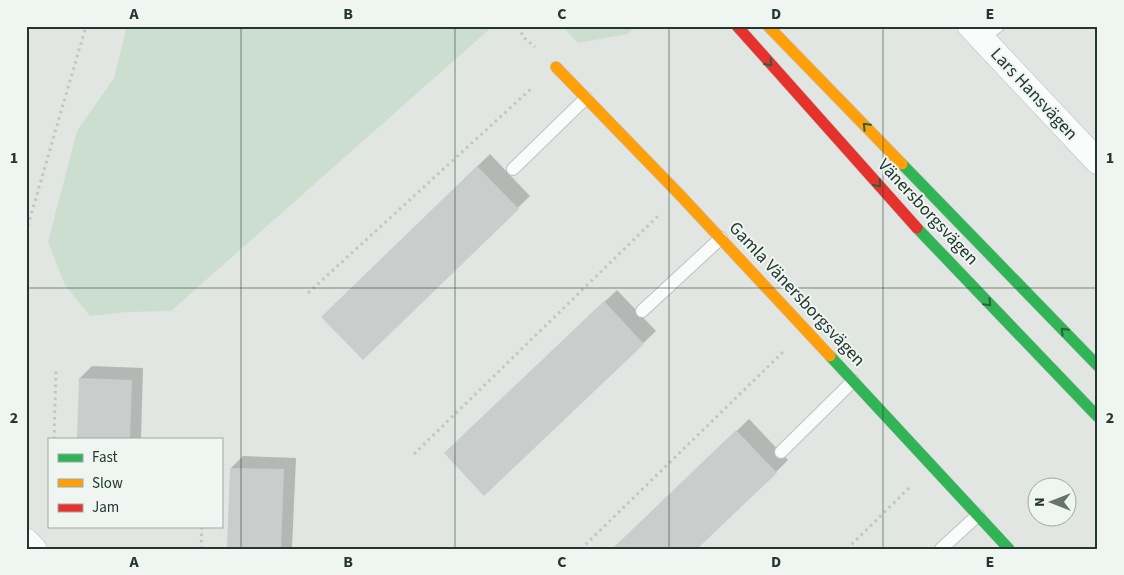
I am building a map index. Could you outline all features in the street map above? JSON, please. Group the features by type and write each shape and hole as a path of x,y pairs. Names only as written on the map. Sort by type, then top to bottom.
{"main road":[{"name":"Vänersborgsvägen","path":"737,26 918,229 1098,417"},
{"name":"Vänersborgsvägen","path":"768,26 1098,366"},
{"name":"Gamla Vänersborgsvägen","path":"556,67 721,238 1009,549"}],"street":[{"name":"Lars Hansvägen","path":"983,30 1098,162"},
{"path":"26,541 34,549"}],"lane":[{"path":"513,169 586,98"},
{"path":"642,311 721,238"},
{"path":"780,452 853,381"},
{"path":"941,549 978,515"}],"path":[{"path":"26,232 86,26"},
{"path":"308,293 556,67"},
{"path":"414,454 680,195"},
{"path":"581,549 806,330"},
{"path":"54,438 56,371"},
{"path":"847,549 932,466"},
{"path":"202,528 202,549"}],"green space":[{"path":"127,26 493,26 171,311 127,312 90,316 65,285 48,242 77,131 114,78"},
{"path":"562,26 636,26 628,34 578,43"}],"building":[{"path":"477,166 519,209 363,360 321,317"},
{"path":"604,301 644,344 484,496 444,453"},
{"path":"79,378 132,380 130,438 77,438"},
{"path":"736,430 777,473 697,549 612,549"},
{"path":"230,468 284,469 281,549 227,549"}],"traffic: fast":[{"path":"902,164 1098,366"},
{"path":"917,228 1098,417"},
{"path":"830,356 1009,549"}],"traffic: slow":[{"path":"768,26 902,164"},
{"path":"556,67 680,195 830,356"}],"traffic: jam":[{"path":"737,26 917,228"}]}
